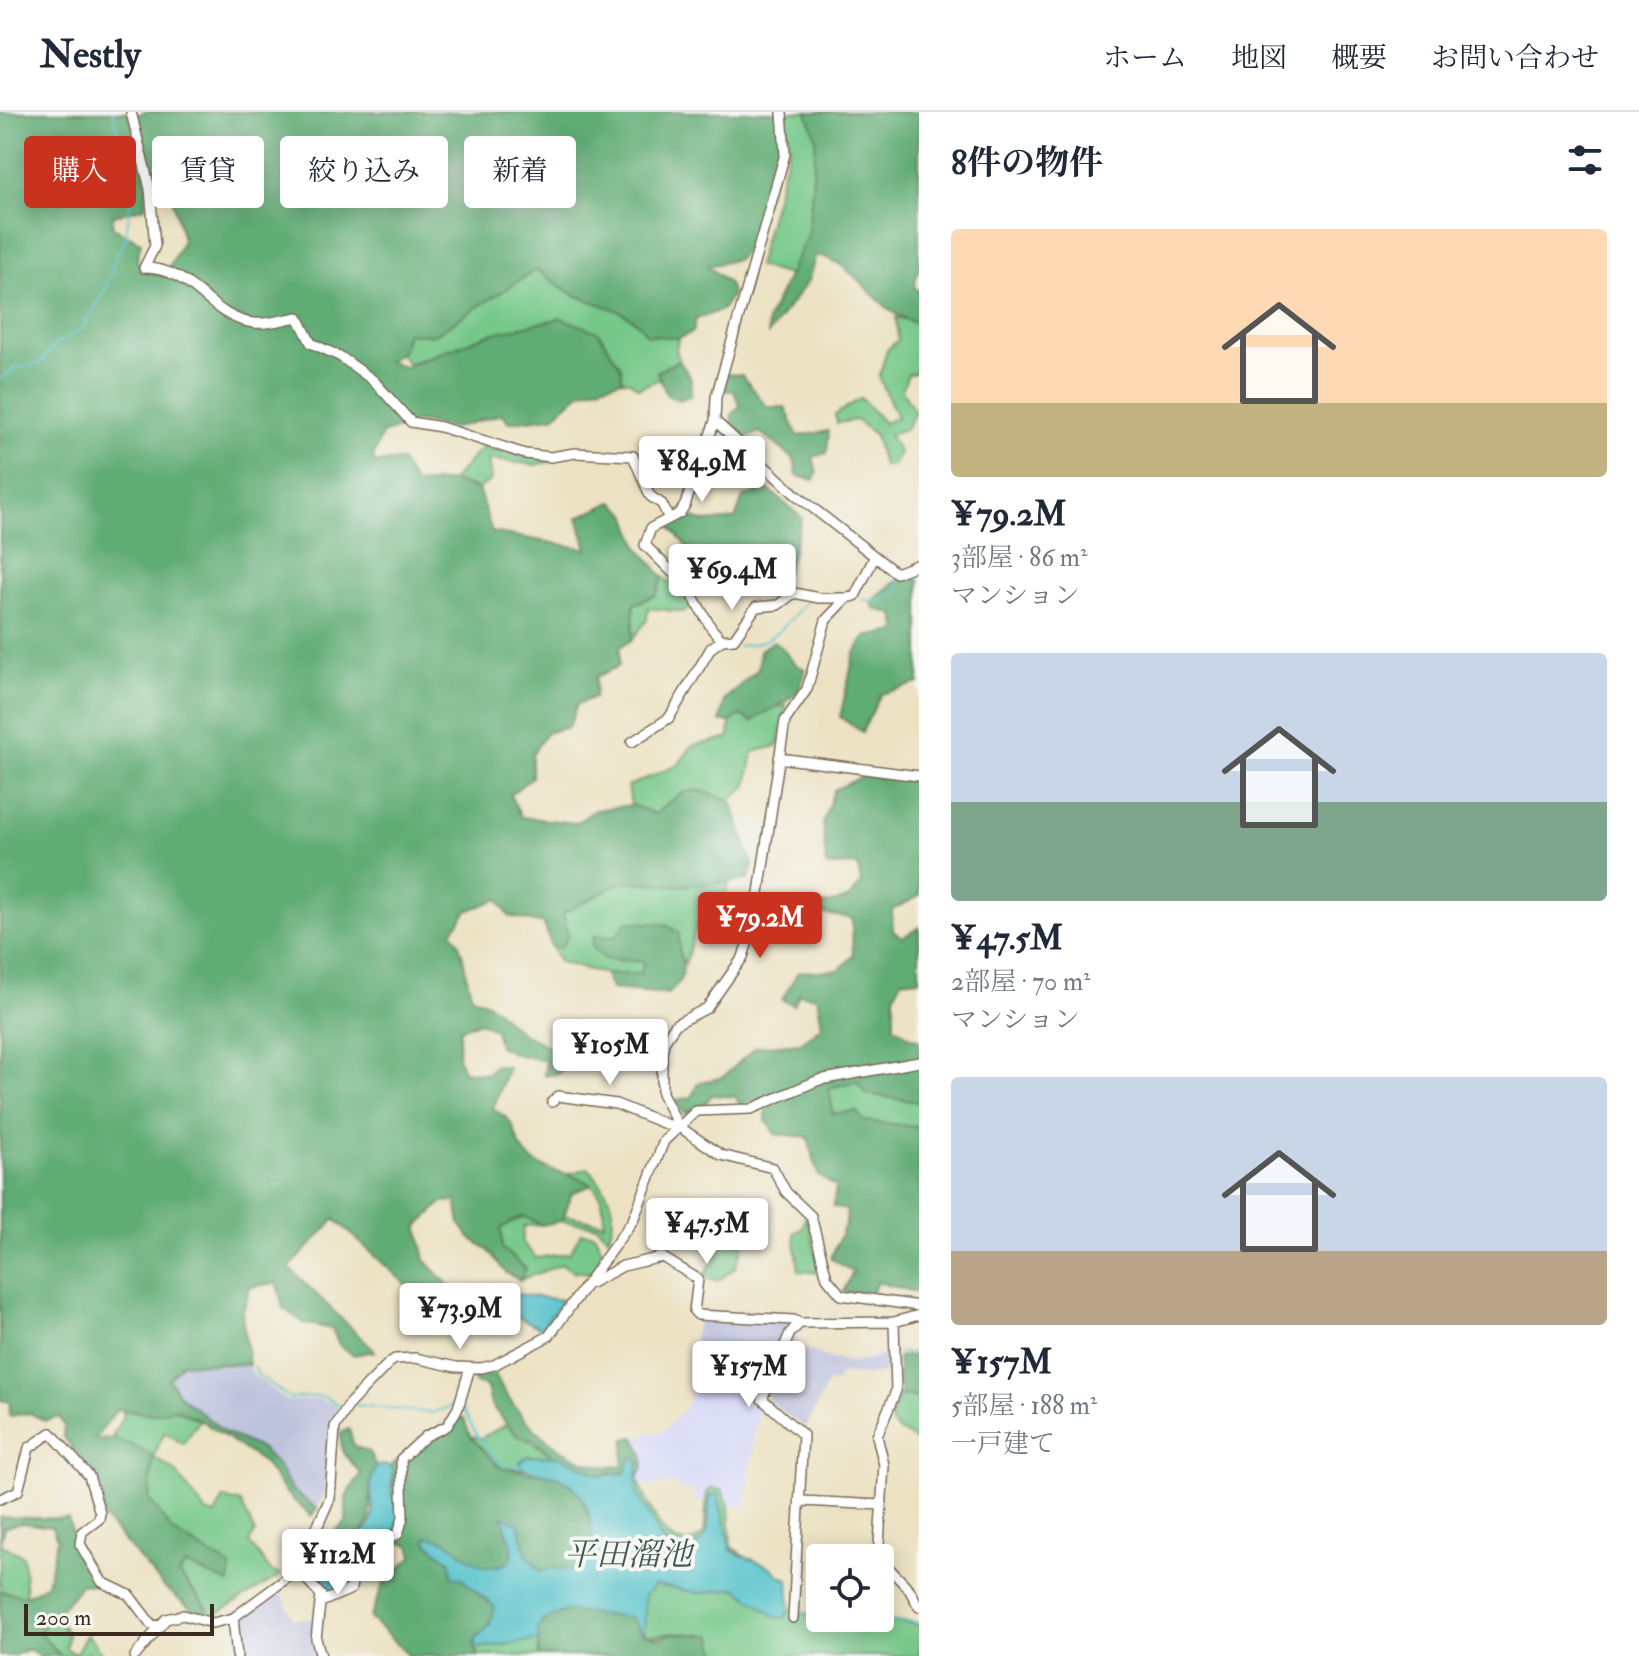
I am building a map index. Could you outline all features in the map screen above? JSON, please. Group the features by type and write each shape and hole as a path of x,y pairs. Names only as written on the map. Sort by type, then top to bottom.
{"street":[{"path":"131,112 150,189 155,246 144,268 165,268 183,277 220,310 254,323 298,317 311,343 341,357 374,381 411,422 441,427 525,454 551,457 575,453 633,456 650,496 662,504 669,519"},
{"path":"722,640 688,588 645,545 647,533 685,505 715,421 716,397 785,154 782,112"},
{"path":"715,421 783,484 874,558 896,573 919,564"},
{"path":"632,742 669,718 711,648 722,640 734,639 756,607 778,605 788,595 855,596 874,558"},
{"path":"678,1126 662,1093 665,1040 676,1024 707,1008 743,957 755,919 785,721 807,689 826,620 847,598"},
{"path":"779,758 919,776"},
{"path":"135,1656 158,1626 174,1616 213,1623 233,1618 296,1568 330,1498 335,1427 350,1403 395,1359 415,1358 470,1368 494,1365 549,1336 633,1220 664,1141 696,1111 751,1109 819,1080 919,1062"},
{"path":"552,1102 558,1096 616,1104 668,1125 678,1126 721,1155 773,1168 786,1192 811,1216 827,1278 841,1295 919,1306"},
{"path":"590,1283 623,1266 662,1257 698,1279 694,1311 698,1315 794,1320 800,1323 894,1322 919,1315"},
{"path":"894,1322 896,1391 877,1436 884,1465 880,1555 919,1605"},
{"path":"793,1618 802,1501 803,1435 762,1399 790,1333 800,1323"},
{"path":"321,1602 351,1589 355,1563 367,1547 398,1534 403,1517 401,1459 426,1436 447,1426 458,1408 470,1368"},
{"path":"0,1499 18,1491 22,1485 26,1453 51,1433 89,1476 100,1513 99,1519 82,1532 80,1544 102,1582 129,1595 151,1624 158,1626"},
{"path":"802,1501 881,1505"},
{"path":"296,1568 316,1586 321,1602 316,1639 321,1656"},
{"path":"233,1618 237,1656"}],"shaded area":[{"path":"699,1317 790,1322 782,1349 766,1380 694,1340"},
{"path":"794,1334 799,1346 831,1359 856,1362 888,1354 893,1372 860,1376 842,1373 836,1383 828,1382 806,1428 769,1402 768,1393"},
{"path":"705,1350 762,1383 745,1506 729,1506 722,1490 707,1493 707,1500 696,1502 694,1490 679,1489 675,1482 641,1487 637,1479 644,1468 643,1450 634,1437 664,1431 686,1407"},
{"path":"182,1363 249,1365 253,1374 287,1401 320,1399 338,1407 331,1429 328,1485 317,1509 292,1490 278,1466 262,1449 226,1433 178,1394 169,1379"},
{"path":"280,1590 293,1619 313,1619 313,1648 318,1656 243,1656 239,1626 242,1616"}],"green space":[{"path":"0,112 128,112 134,136 24,136 24,208 136,208 136,143 147,186 145,207 113,216 113,228 141,242 137,260 142,271 167,271 183,240 175,208 264,208 264,136 152,136 152,179 136,115 146,112 777,112 781,123 781,153 752,240 738,259 708,266 729,284 732,295 722,310 696,319 693,332 679,338 647,335 631,318 569,292 536,270 433,335 407,333 401,353 387,361 404,367 490,334 561,318 598,332 621,367 622,380 581,392 553,417 509,422 502,414 454,428 416,421 382,434 373,456 375,463 401,461 415,484 452,481 478,489 492,532 587,549 578,517 613,502 627,514 639,548 663,577 656,595 634,604 632,640 620,647 619,666 596,677 595,697 577,704 569,727 547,732 532,754 532,777 510,795 521,817 576,823 595,810 631,805 656,814 683,793 707,793 731,800 753,865 748,880 680,886 625,881 563,913 568,936 561,948 551,946 544,924 509,916 498,899 467,911 452,932 460,948 473,998 494,1008 517,1029 551,1049 564,1063 559,1073 544,1076 546,1061 515,1054 499,1046 495,1030 481,1022 460,1029 458,1058 463,1071 487,1074 495,1065 508,1067 493,1109 512,1124 520,1146 532,1160 592,1185 572,1193 562,1221 541,1225 523,1216 501,1228 502,1248 526,1269 520,1280 506,1273 487,1249 470,1238 460,1224 456,1201 443,1202 418,1226 425,1260 455,1292 439,1315 335,1219 289,1268 375,1351 353,1355 340,1346 332,1329 304,1323 283,1308 277,1283 250,1287 242,1314 249,1365 182,1363 169,1379 178,1394 226,1433 262,1449 278,1466 292,1490 317,1509 311,1516 285,1492 264,1463 200,1420 175,1409 154,1414 117,1409 95,1439 119,1440 153,1456 149,1499 172,1531 231,1567 229,1583 186,1565 179,1574 208,1609 196,1613 165,1588 104,1518 102,1487 63,1436 64,1426 59,1417 45,1421 30,1413 9,1416 10,1402 0,1400"},
{"path":"785,112 807,112 816,138 808,234 789,275 757,266 789,149"},
{"path":"807,112 919,112 919,267 914,287 919,291 919,347 917,323 888,308 843,266 816,255 808,281 768,334 767,321 808,234 816,138"},
{"path":"536,270 569,292 631,318 647,335 679,338 676,349 679,360 658,371 660,379 638,388 630,381 622,380 621,367 598,332 490,334 408,364 401,353 407,333 433,335"},
{"path":"896,317 917,323 919,373 908,374 902,390 915,412 906,429 889,434 899,452 894,465 883,466 875,435 856,420 837,423 835,415 861,398 884,423 897,417 879,377 887,350 898,340"},
{"path":"679,360 691,379 691,395 679,400 667,395 657,372"},
{"path":"725,374 742,375 767,407 785,407 798,436 829,431 827,453 813,457 817,473 814,480 797,476 794,459 760,432 745,438 731,425 732,414 740,406 734,391 722,390"},
{"path":"482,447 555,461 535,465 488,459 491,480 478,489 452,481"},
{"path":"768,489 802,518 787,572 765,582 744,585 718,576 706,568 669,525 682,514 705,522 735,519 743,497"},
{"path":"663,577 695,604 684,612 648,608 647,620 632,640 634,604 656,595"},
{"path":"911,578 919,580 919,683 881,694 862,732 840,717 854,655 865,637 898,631 894,614 875,609 871,602 893,583"},
{"path":"774,641 795,664 805,669 798,690 785,702 752,722 741,715 730,722 720,722 725,699 758,669 760,650"},
{"path":"786,705 778,746 753,752 747,786 731,800 697,790 656,814 631,805 628,786 678,765 692,746 729,738 730,722 741,714 752,722 767,709"},
{"path":"863,776 919,781 919,896 892,910 893,931 903,937 919,927 919,980 902,979 894,996 894,1026 919,1039 919,1102 866,1094 857,1081 829,1088 833,1114 856,1111 864,1121 919,1127 919,1293 877,1282 871,1295 843,1292 853,1272 831,1258 846,1223 847,1210 833,1207 836,1187 818,1175 808,1137 775,1134 766,1120 767,1099 739,1104 736,1097 712,1095 706,1103 685,1114 673,1100 691,1098 698,1083 723,1077 756,1047 801,1043 822,1025 817,997 799,994 794,1005 782,1000 798,972 839,970 853,956 852,918 823,914 822,905 848,899 861,884 858,865 826,866 823,823 834,790"},
{"path":"625,880 680,886 729,882 719,922 696,926 685,965 677,951 644,962 641,974 605,974 559,962 551,946 561,948 563,913"},
{"path":"626,922 664,924 679,933 683,972 668,994 611,989 605,974 640,974 644,962 605,959 592,947 594,936 616,937"},
{"path":"857,1081 866,1094 919,1102 919,1127 863,1121 856,1111 833,1114 829,1088"},
{"path":"588,1168 610,1200 613,1218 608,1238 597,1226 562,1221 563,1215 604,1223 603,1203 596,1189 583,1180 563,1176"},
{"path":"806,1215 821,1273 799,1271 794,1233 802,1229"},
{"path":"523,1216 541,1225 524,1226 522,1242 536,1258 570,1253 581,1233 594,1234 605,1255 592,1273 572,1271 562,1264 520,1280 526,1269 502,1248 501,1228"},
{"path":"724,1239 744,1245 735,1268 718,1281 704,1277"},
{"path":"919,1355 919,1398 900,1395 898,1357"},
{"path":"495,1374 530,1425 565,1452 584,1461 604,1466 623,1466 625,1439 634,1437 643,1458 643,1468 637,1479 638,1461 626,1473 592,1474 552,1456 534,1440 517,1436 491,1405 487,1387 475,1383 473,1377"},
{"path":"900,1395 919,1398 919,1442 896,1429 890,1420"},
{"path":"175,1409 200,1420 183,1444 165,1432 153,1457 175,1471 206,1512 215,1515 224,1498 241,1503 255,1533 249,1543 271,1571 281,1575 213,1616 196,1613 208,1608 179,1574 186,1565 231,1567 172,1531 149,1499 153,1456 112,1437 124,1415 122,1410 154,1414"},
{"path":"456,1416 464,1419 470,1436 501,1468 556,1476 575,1486 593,1528 591,1552 574,1570 541,1572 526,1554 519,1524 506,1530 513,1553 510,1562 500,1566 481,1565 463,1557 438,1539 426,1542 494,1606 493,1613 490,1623 474,1643 479,1656 409,1656 370,1618 384,1583 413,1556 410,1545 395,1542 392,1524 394,1484 390,1466"},
{"path":"507,1424 552,1456 527,1456 522,1467 526,1469 501,1469 470,1436 481,1438"},
{"path":"349,1429 354,1446 369,1452 376,1466 371,1480 369,1519 357,1537 343,1548 333,1534 346,1522 346,1496 361,1474 342,1451 340,1433"},
{"path":"637,1479 662,1528 679,1542 691,1542 704,1534 707,1493 711,1489 722,1490 729,1506 731,1546 752,1562 732,1549 725,1531 723,1514 708,1511 704,1536 691,1548 683,1550 664,1543 637,1493"},
{"path":"0,1517 68,1519 75,1541 100,1584 80,1585 40,1632 60,1656 40,1656 28,1649 13,1656 0,1656 0,1591 26,1596 47,1584 57,1539 52,1527 22,1523 4,1527 0,1544"},
{"path":"0,1544 23,1556 26,1596 0,1591"},
{"path":"655,1585 700,1593 736,1588 776,1617 790,1609 806,1613 806,1632 894,1632 894,1621 919,1625 919,1656 718,1656 712,1635 645,1635 644,1596"},
{"path":"565,1611 630,1617 640,1633 659,1638 678,1634 712,1635 718,1656 539,1656 537,1629 542,1621"},
{"path":"54,1612 68,1635 66,1648 75,1654 87,1634 104,1656 87,1653 87,1656 60,1656 39,1632"},
{"path":"540,1640 539,1656 479,1656 476,1648"}],"water":[{"path":"491,1293 563,1300 541,1328 488,1303"},
{"name":"平田溜池","path":"527,1456 562,1457 601,1476 625,1473 632,1457 638,1460 637,1493 664,1543 676,1549 690,1548 703,1540 708,1527 709,1496 718,1494 731,1551 771,1567 788,1579 790,1609 785,1618 776,1617 736,1588 700,1593 655,1585 644,1596 645,1635 630,1617 565,1611 542,1621 537,1629 540,1640 476,1648 476,1638 490,1625 494,1606 462,1579 452,1576 451,1562 426,1542 427,1537 448,1543 474,1562 496,1566 510,1562 513,1550 502,1516 519,1524 526,1554 541,1572 551,1568 574,1570 578,1560 591,1552 590,1519 577,1490 558,1477 521,1467 520,1462"},
{"path":"386,1465 393,1470 391,1493 400,1512 396,1528 393,1535 368,1542 347,1588 326,1597 320,1588 320,1570 354,1543 368,1527 372,1518 371,1483 376,1466"}],"waterway":[{"path":"0,379 15,368 39,364 56,344 82,329 104,292 117,253 125,243 132,191 113,112"},
{"path":"861,599 879,601 898,591 901,578 909,573"},
{"path":"738,646 760,642 777,633 806,601"},
{"path":"898,1353 919,1352"},
{"path":"254,1366 258,1375 290,1398 322,1396 341,1406"},
{"path":"355,1405 432,1413 454,1405"},
{"path":"463,1409 477,1436 501,1464 523,1466"},
{"path":"800,1611 806,1612"},
{"path":"894,1621 919,1623"}]}
